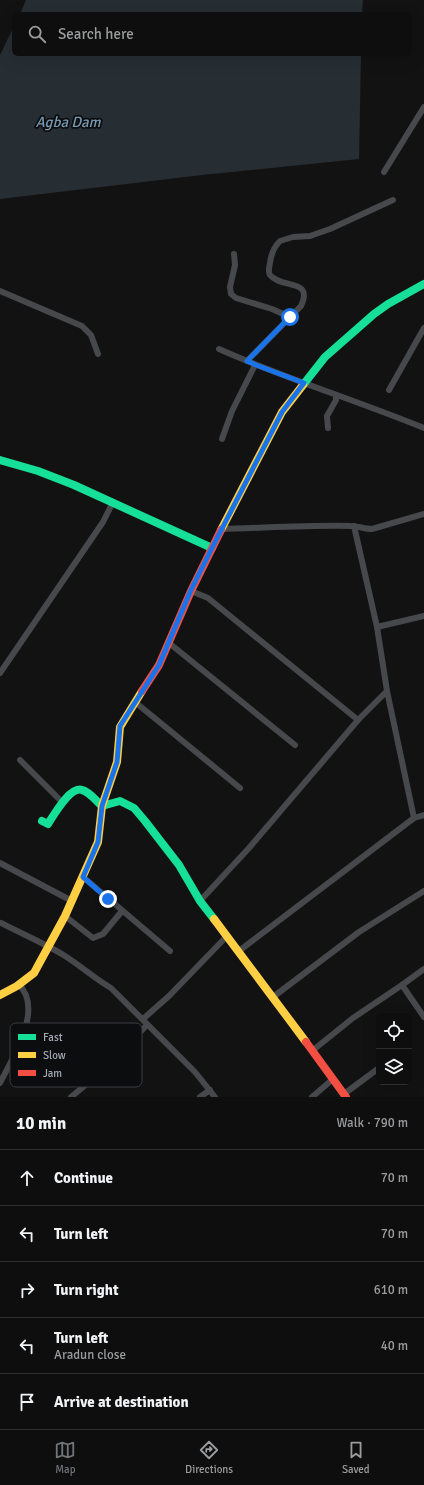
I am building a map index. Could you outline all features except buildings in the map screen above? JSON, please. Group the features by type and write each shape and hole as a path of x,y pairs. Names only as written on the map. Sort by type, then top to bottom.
{"street":[{"path":"384,172 424,107"},
{"path":"247,361 301,306 305,298 305,293 301,288 275,279 268,271 272,252 280,241 293,237 310,236 330,229 393,200"},
{"path":"234,254 235,266 230,287 231,294 236,298 272,309 290,317"},
{"path":"0,994 20,984 34,973 65,916 98,842 102,806 117,762 120,726 159,665 191,590 282,412 325,357 374,314 388,304 424,284"},
{"path":"0,291 82,326 91,335 98,354"},
{"path":"389,390 424,328"},
{"path":"219,349 256,365 424,428"},
{"path":"222,439 232,411 256,365"},
{"path":"328,428 327,416 336,400 336,395"},
{"path":"0,460 38,471 113,502 212,548"},
{"path":"0,673 103,522 113,502"},
{"path":"221,529 306,526 354,526 364,529 372,529 424,514"},
{"path":"354,526 377,627 387,691 414,818"},
{"path":"191,590 208,598 358,720"},
{"path":"377,627 424,616"},
{"path":"169,643 295,745"},
{"path":"200,901 249,848 358,720 387,691"},
{"path":"135,702 240,788"},
{"path":"20,760 63,803"},
{"path":"42,821 48,824 70,794 76,790 82,790 102,806"},
{"path":"102,806 120,801 134,808 179,865 200,901 239,951 345,1096 376,1070"},
{"path":"239,951 414,818 424,815"},
{"path":"0,863 72,901"},
{"path":"83,877 170,951"},
{"path":"273,997 359,932 423,892"},
{"path":"65,916 93,938 103,934 122,911"},
{"path":"1,923 64,955 84,968 98,981 111,988 195,1072 215,1097"},
{"path":"143,1019 169,996 227,936"},
{"path":"312,1051 353,1018 402,986 424,969"},
{"path":"20,984 26,996 28,1023"},
{"path":"402,986 424,1018"},
{"path":"142,1031 148,1025"},
{"path":"0,1083 10,1063"},
{"path":"312,1097 333,1079"},
{"path":"71,1097 83,1087"},
{"path":"200,1097 210,1090"}],"water":[{"path":"26,0 363,0 362,12 21,12"},
{"name":"Agba Dam","path":"12,30 12,56 361,56 359,159 202,175 0,199 0,55"}],"traffic: fast":[{"path":"303,385 325,357 374,314 388,304 424,284"},
{"path":"0,460 38,471 74,485 212,548"},
{"path":"42,821 48,824 63,802 72,792 77,790 82,790 88,793 102,806 120,801 134,808 179,865 200,901 214,919"}],"traffic: slow":[{"path":"221,530 282,412 303,385"},
{"path":"0,995 17,986 34,973 65,916 98,842 102,806 117,762 120,727 142,691"},
{"path":"214,919 306,1042"}],"traffic: jam":[{"path":"142,691 159,665 191,591 221,530"},
{"path":"306,1042 346,1097"}],"route":[{"path":"108,899 83,877 98,842 102,806 117,762 120,726 159,665 191,590 282,412 304,383 247,361 290,317"}]}
